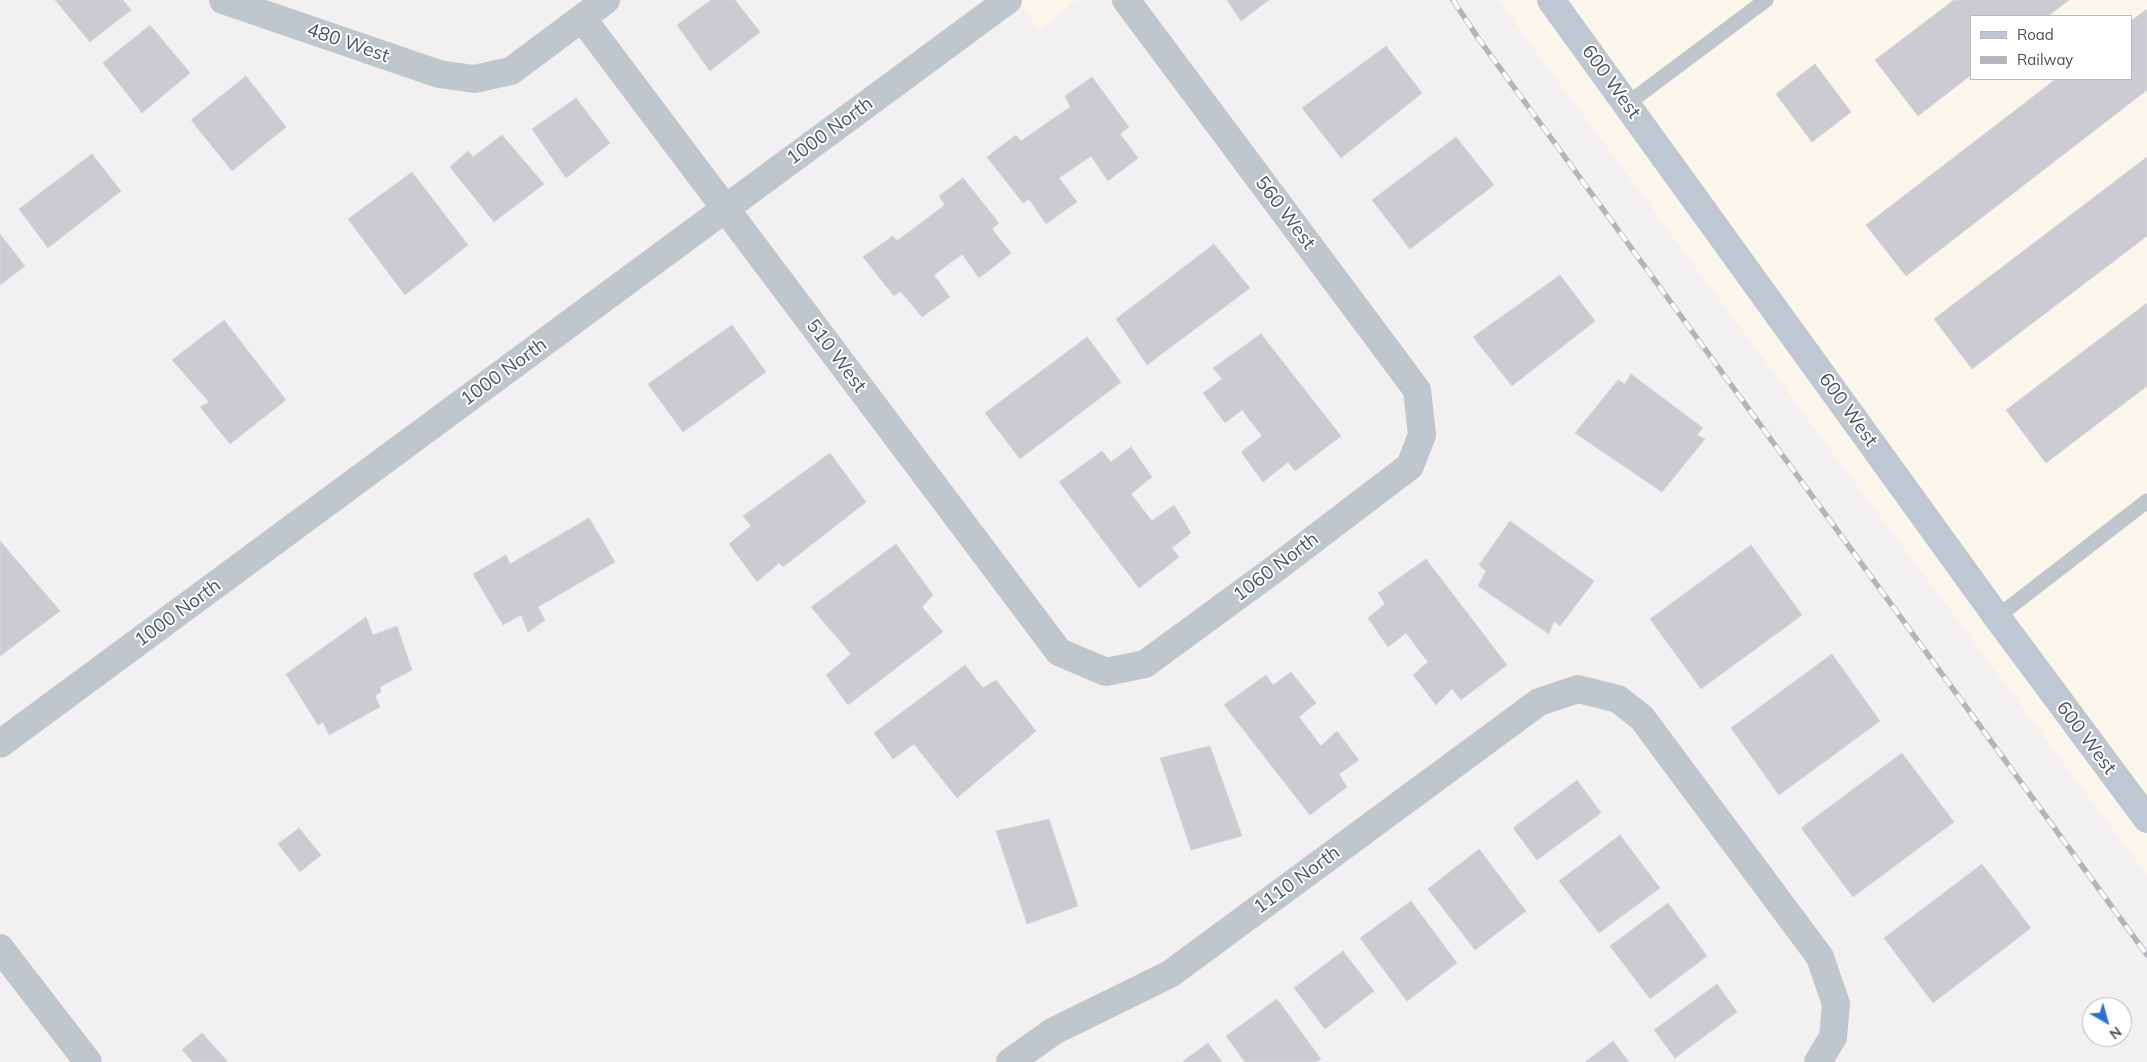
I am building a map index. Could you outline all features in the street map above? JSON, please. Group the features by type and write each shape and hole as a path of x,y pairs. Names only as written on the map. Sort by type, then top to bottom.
{"main road":[{"name":"600 West","path":"1551,0 1996,617 2147,819"}],"street":[{"name":"480 West","path":"223,0 439,74 474,79 511,71 582,18"},
{"path":"582,18 606,0"},
{"name":"1000 North","path":"0,744 1008,0"},
{"name":"560 West","path":"1126,0 1417,390 1422,434"},
{"name":"510 West","path":"582,18 1059,652 1106,672"},
{"name":"1060 North","path":"1106,672 1145,664 1276,568 1410,466 1422,434"},
{"name":"1110 North","path":"1010,1062 1054,1031 1170,974 1539,702 1578,689 1618,699 1642,718 1820,957 1836,1004 1833,1037 1818,1062"},
{"path":"0,948 88,1062"}],"lane":[{"path":"1627,104 1766,0"},
{"path":"1996,617 2147,501"}],"shaded area":[{"path":"1017,0 1077,0 1039,30"},
{"path":"1498,0 2147,0 2147,875 1827,445"}],"building":[{"path":"55,0 123,0 131,10 90,42"},
{"path":"711,0 735,0 760,32 710,71 677,25"},
{"path":"1227,0 1269,0 1241,21"},
{"path":"1954,0 2069,0 2049,15 1970,15 1970,76 1918,116 1875,60"},
{"path":"2147,9 2147,90 1906,276 1866,225 2055,80 2132,80 2132,20"},
{"path":"150,25 190,73 142,113 103,63"},
{"path":"1386,46 1422,93 1341,158 1302,108"},
{"path":"1815,64 1851,112 1812,142 1776,94"},
{"path":"246,76 286,127 232,171 191,120"},
{"path":"1092,77 1129,127 1120,134 1138,158 1108,181 1091,156 1059,178 1077,202 1046,224 1029,199 1023,203 987,157 1016,135 1021,141 1070,107 1065,96"},
{"path":"576,98 610,143 566,178 532,129"},
{"path":"502,135 544,184 494,222 450,167 468,151 473,157"},
{"path":"1456,137 1494,185 1410,249 1372,200"},
{"path":"92,154 121,191 48,248 19,209"},
{"path":"2147,157 2147,236 1972,369 1934,319"},
{"path":"412,172 468,245 405,295 348,219"},
{"path":"963,178 999,223 992,229 1011,253 979,278 962,254 934,275 950,297 922,317 900,291 894,296 863,257 893,236 897,241 945,205 939,196"},
{"path":"0,234 25,266 0,285"},
{"path":"1214,244 1250,288 1147,365 1116,319"},
{"path":"1560,275 1595,321 1512,386 1473,337"},
{"path":"2147,303 2147,386 2046,463 2006,410"},
{"path":"224,320 286,400 230,444 200,407 209,402 172,360"},
{"path":"732,325 766,372 683,432 648,384"},
{"path":"1261,334 1341,436 1295,471 1288,462 1263,482 1241,452 1262,436 1242,410 1225,423 1203,393 1222,379 1213,368"},
{"path":"1087,337 1121,382 1020,459 985,413"},
{"path":"1631,374 1703,428 1697,435 1705,439 1662,492 1575,433 1618,380 1625,384"},
{"path":"1131,447 1152,477 1131,494 1152,521 1174,505 1191,533 1172,548 1179,557 1139,588 1059,482 1102,451 1111,462"},
{"path":"830,453 866,502 783,567 779,563 757,582 729,544 751,526 743,516"},
{"path":"589,518 615,562 538,607 545,620 528,632 521,615 503,625 473,574 506,555 510,564"},
{"path":"1510,521 1594,581 1560,626 1554,621 1549,634 1478,586 1486,571 1479,565"},
{"path":"0,541 60,611 0,656"},
{"path":"896,544 933,595 922,607 943,632 848,705 826,675 851,654 811,607"},
{"path":"1751,545 1802,615 1701,689 1650,619"},
{"path":"1426,559 1507,665 1461,700 1452,689 1436,705 1413,675 1428,662 1406,633 1388,647 1368,618 1385,604 1378,593"},
{"path":"366,617 373,635 397,626 412,670 380,687 381,692 375,696 380,707 329,735 323,722 318,725 286,674"},
{"path":"1832,654 1880,721 1779,795 1731,728"},
{"path":"965,665 983,688 996,680 1036,731 957,798 914,744 893,759 874,733"},
{"path":"1291,672 1316,703 1299,717 1321,746 1337,731 1359,760 1339,774 1347,787 1310,815 1224,705 1266,675 1273,685"},
{"path":"1210,746 1242,836 1191,850 1160,758"},
{"path":"1902,753 1954,822 1853,897 1801,828"},
{"path":"1577,780 1601,813 1537,860 1513,828"},
{"path":"1049,819 1078,906 1027,924 996,831"},
{"path":"299,828 321,855 300,872 278,844"},
{"path":"1620,835 1660,888 1599,933 1559,881"},
{"path":"1479,849 1526,911 1475,950 1428,889"},
{"path":"1982,864 2031,928 1933,1003 1884,938"},
{"path":"1411,901 1457,963 1407,1001 1360,938"},
{"path":"1668,903 1707,956 1650,999 1610,946"},
{"path":"1343,951 1374,991 1325,1029 1294,988"},
{"path":"1717,984 1737,1012 1675,1058 1654,1030"},
{"path":"1277,999 1321,1059 1316,1062 1245,1062 1226,1036"},
{"path":"202,1033 228,1062 193,1062 182,1050"},
{"path":"1613,1041 1629,1062 1585,1062"},
{"path":"1208,1043 1222,1062 1182,1062"}],"railway":[{"path":"1453,0 1478,38 2147,955"}]}
